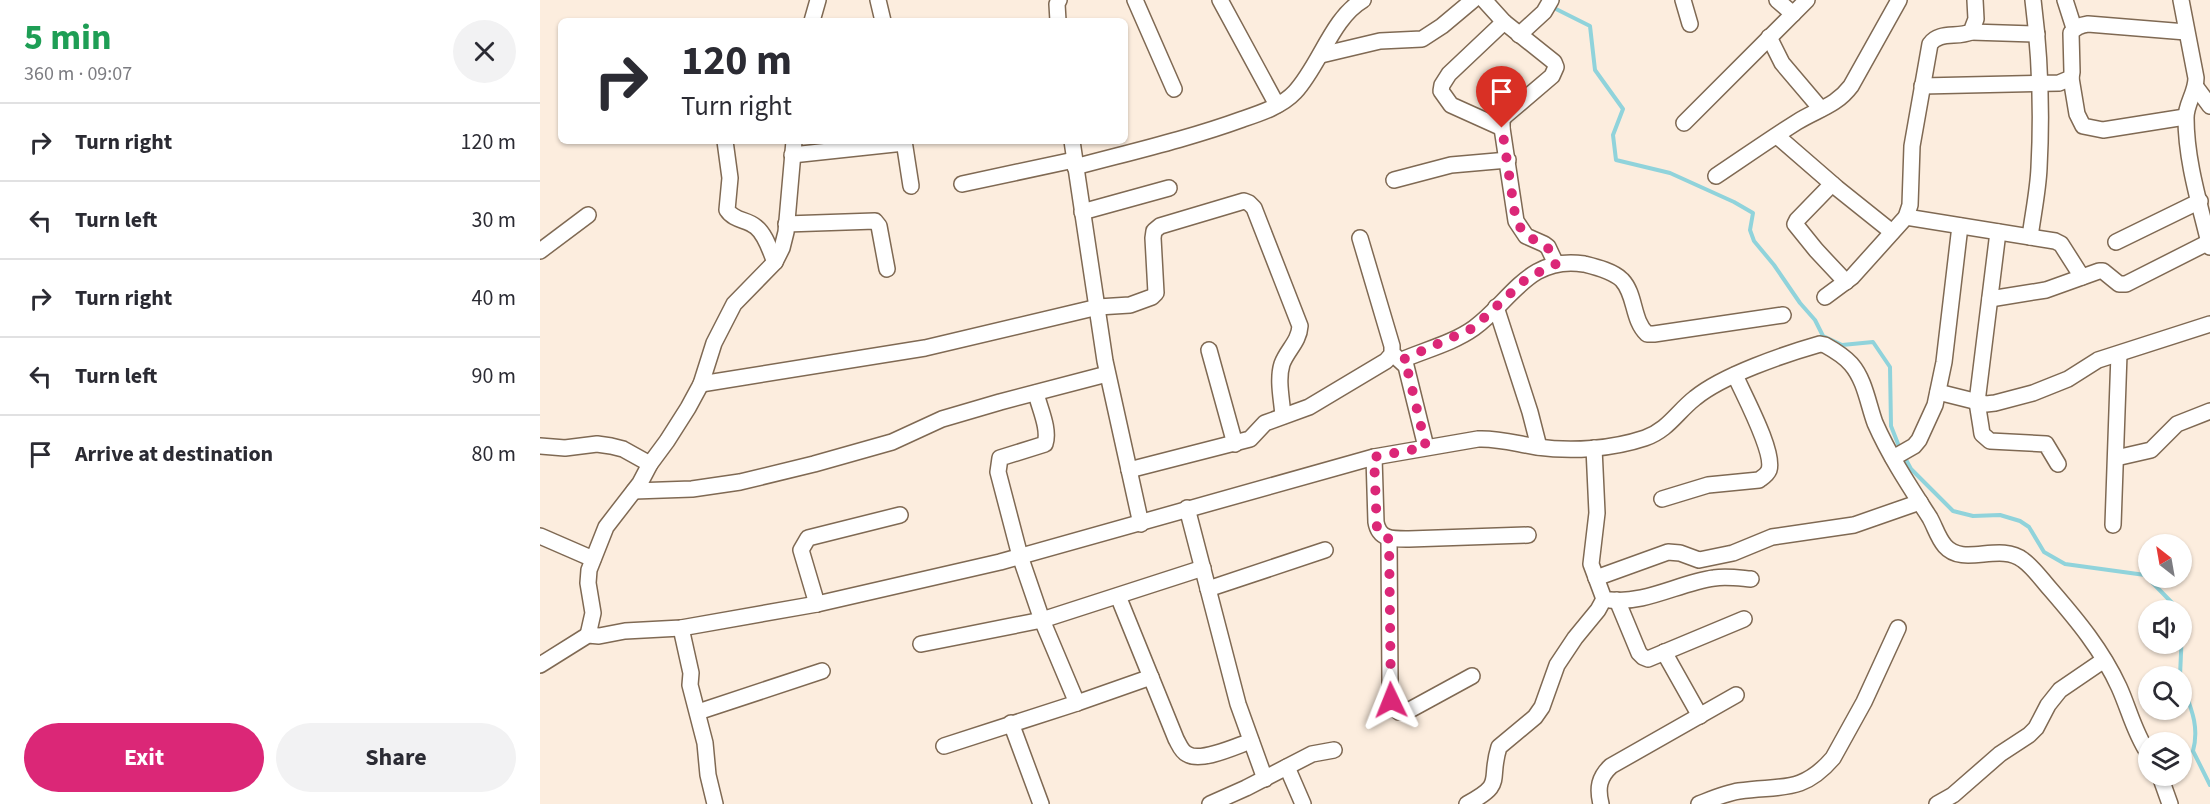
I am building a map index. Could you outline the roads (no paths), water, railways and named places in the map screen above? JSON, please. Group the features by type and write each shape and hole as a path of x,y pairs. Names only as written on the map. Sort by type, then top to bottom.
{"street":[{"path":"814,18 818,0"},
{"path":"879,0 882,18"},
{"path":"1058,18 1059,0"},
{"path":"1135,0 1174,89"},
{"path":"1220,0 1277,105"},
{"path":"962,184 1074,163 1205,132 1263,112 1295,93 1347,13 1363,0"},
{"path":"1321,55 1380,40 1422,39 1442,26 1473,0"},
{"path":"1484,0 1504,22 1554,62 1556,67 1556,71 1502,120 1516,221 1526,236 1548,248 1556,264"},
{"path":"1683,0 1690,24"},
{"path":"1777,0 1793,14"},
{"path":"1684,123 1807,0"},
{"path":"1716,176 1842,97 1851,86 1899,0"},
{"path":"1971,32 1976,19 1975,0"},
{"path":"2030,237 2039,170 2039,84 2033,0"},
{"path":"2065,0 2074,28"},
{"path":"2181,0 2196,87 2210,106"},
{"path":"1519,35 1549,4"},
{"path":"1502,128 1451,105 1442,91 1442,85 1449,74 1504,22"},
{"path":"2186,32 2088,24 2074,28 2070,40 2071,78 2077,114 2083,126 2103,130 2186,117"},
{"path":"1825,297 1865,264 1906,217 1910,205 1912,146 1930,44 1933,40 1971,32 2037,34"},
{"path":"1769,37 1782,63 1821,109"},
{"path":"1922,86 2039,84 2065,82 2071,78"},
{"path":"1990,299 2046,290 2103,271 2119,284 2127,284 2209,236 2190,158 2186,117 2187,106 2196,87"},
{"path":"1777,136 1892,232"},
{"path":"725,144 730,178 727,210 734,218 750,224 765,239 775,262"},
{"path":"588,635 593,613 588,583 593,559 606,527 634,491 701,384 714,343 734,304 775,262 782,248 793,148 867,144"},
{"path":"904,144 911,186"},
{"path":"1072,144 1107,374 1141,524"},
{"path":"1394,180 1451,165 1508,160"},
{"path":"1832,184 1795,224 1846,282"},
{"path":"1082,212 1169,188"},
{"path":"2116,242 2199,201"},
{"path":"701,384 925,348 1098,308 1142,302 1156,293 1154,231 1160,226 1235,203 1250,203 1254,208 1300,326 1300,334 1281,367 1283,416"},
{"path":"540,251 588,215"},
{"path":"1906,217 2061,244 2082,277"},
{"path":"786,224 875,221 879,226 887,269"},
{"path":"1896,457 1914,446 1924,432 1935,405 1944,362 1960,226"},
{"path":"1998,232 1977,402 1981,427 1986,438 2000,442 2046,444 2058,464"},
{"path":"1360,238 1392,346 1408,372 1426,447"},
{"path":"1129,470 1250,439 1265,423 1310,407 1386,361 1466,332 1527,278 1556,264 1570,262 1593,266 1617,276 1629,291 1640,324 1647,334 1783,315"},
{"path":"1496,307 1539,447"},
{"path":"1938,392 1986,404 1995,403 2033,393 2068,379 2098,360 2210,324"},
{"path":"540,665 588,635 599,636 625,631 681,628 817,604 1020,556 1374,457 1491,438 1539,447 1594,448 1644,438 1669,425 1695,398 1735,375 1820,344 1825,345 1851,364 1864,388 1876,423 1943,544 1958,554 2003,552 2022,559 2082,626 2119,687 2138,735"},
{"path":"1209,350 1235,444"},
{"path":"2113,525 2119,354"},
{"path":"634,491 692,489 740,482 892,442 942,420 1107,374"},
{"path":"1662,499 1708,485 1758,480 1766,476 1769,470 1766,447 1735,375"},
{"path":"1036,393 1047,439 1045,444 1000,458 998,472 1020,556 1042,620 1077,703"},
{"path":"2116,458 2151,450 2177,424 2210,411"},
{"path":"540,446 565,448 597,444 611,446 623,449 650,464"},
{"path":"1594,448 1597,513 1591,564 1596,578 1643,657 1648,658 1664,652 1744,619"},
{"path":"1374,457 1377,530 1381,535 1389,539 1528,535"},
{"path":"1596,578 1668,552 1680,553 1699,560 1733,554 1772,537 1854,525 1920,502"},
{"path":"1187,508 1238,704 1264,779"},
{"path":"817,604 801,550 808,538 900,515"},
{"path":"540,536 593,559"},
{"path":"1389,539 1390,682 1391,700 1395,708 1399,712 1406,712 1472,676"},
{"path":"1208,589 1325,550"},
{"path":"921,644 1042,620 1203,568"},
{"path":"1467,804 1491,788 1499,747 1535,717 1542,707 1557,665 1575,638 1598,610 1610,600 1640,599 1714,578 1751,579"},
{"path":"1118,596 1176,739 1186,754 1194,757 1208,755 1251,741"},
{"path":"681,628 691,673 690,685 705,743 708,775 715,804"},
{"path":"1699,804 1739,791 1792,787 1827,765 1864,702 1898,628"},
{"path":"1664,652 1700,716"},
{"path":"1937,804 1953,795 2000,754 2029,735 2037,728 2048,705 2060,690 2104,660"},
{"path":"698,712 822,671"},
{"path":"944,746 1150,677"},
{"path":"1601,804 1598,786 1604,773 1611,766 1736,695"},
{"path":"1011,723 1041,804"},
{"path":"1210,804 1312,754 1334,750"},
{"path":"1287,767 1303,804"},
{"path":"2164,786 2170,804"}],"waterway":[{"path":"1552,7 1590,26 1595,70 1623,109 1613,135 1616,160 1670,173 1753,213 1750,230 1754,241 1815,320 1823,336 1842,345 1873,342 1890,367 1891,426 1900,449"},
{"path":"1904,456 1911,469 1953,511 1973,516 2000,515 2020,521 2029,527 2044,552 2065,564 2145,575 2169,600"},
{"path":"2180,666 2181,654"},
{"path":"2192,711 2195,724 2193,751 2210,785"}]}
